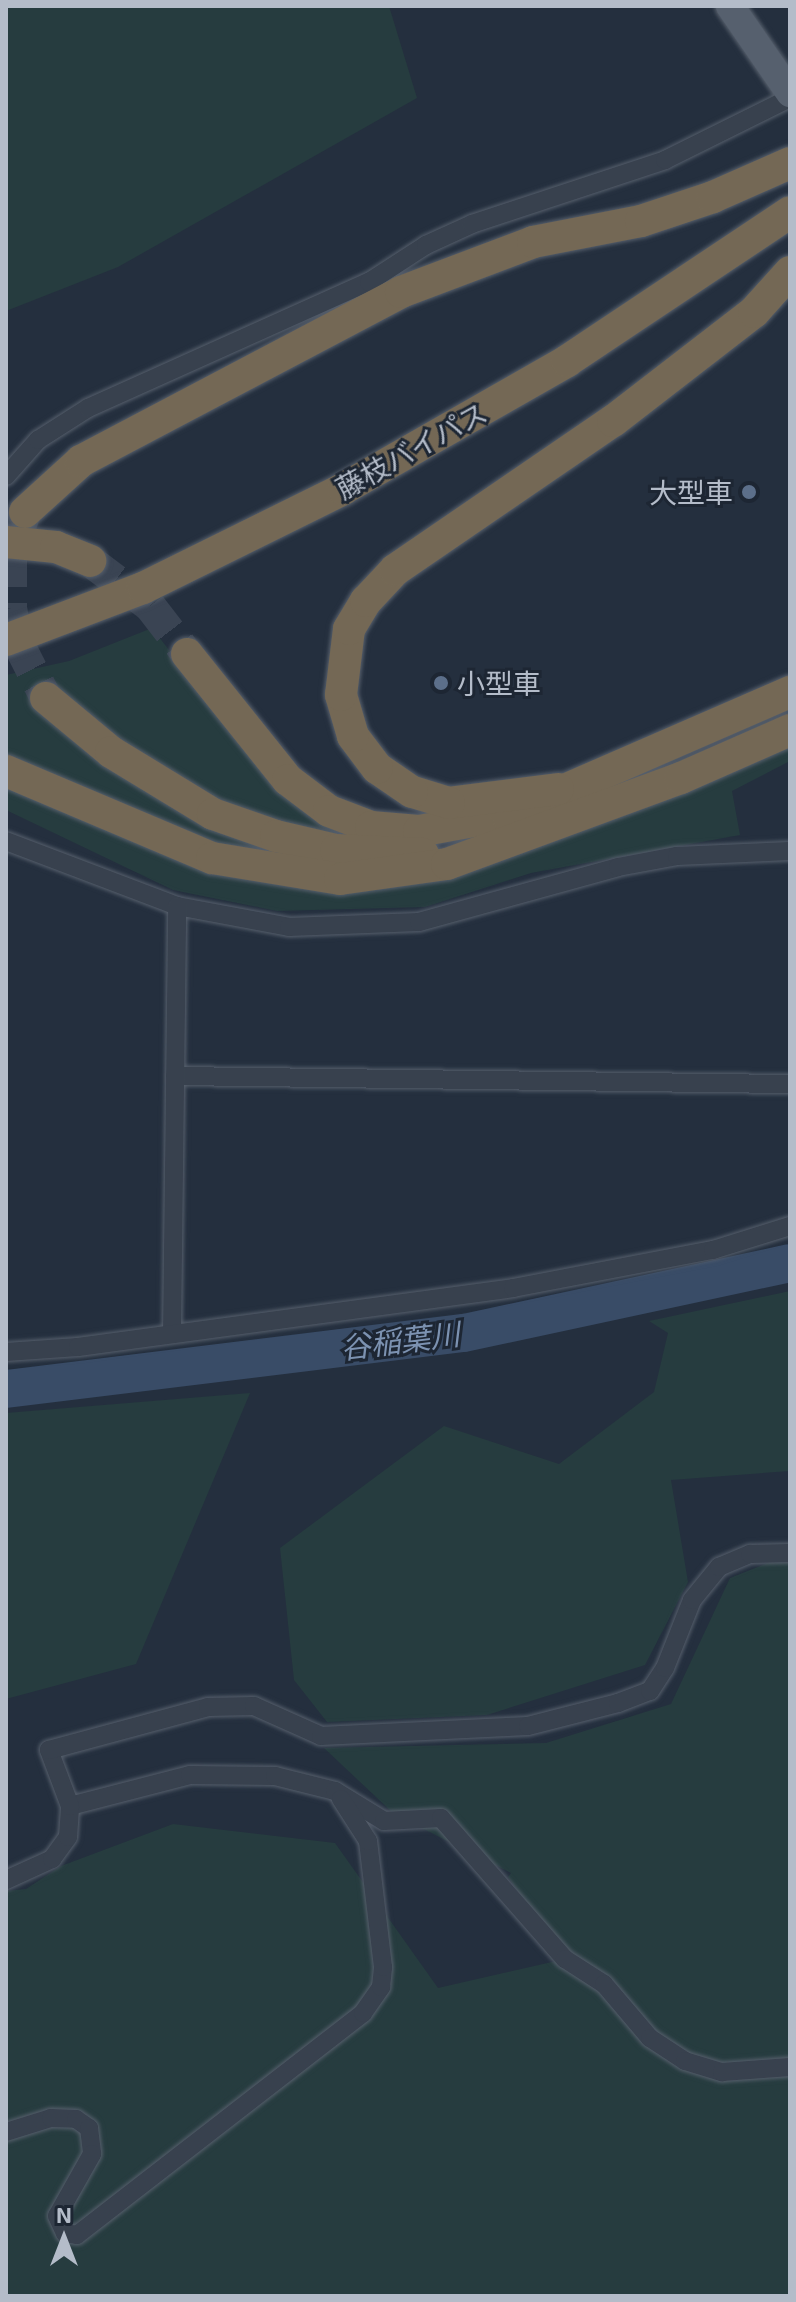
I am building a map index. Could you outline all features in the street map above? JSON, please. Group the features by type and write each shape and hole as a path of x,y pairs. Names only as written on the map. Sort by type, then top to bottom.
{"highway":[{"path":"25,512 81,461 401,292 533,242 641,221 713,197 790,163"},
{"name":"藤枝バイパス","path":"6,640 143,588 355,482 567,361 790,212"},
{"path":"558,789 449,803 412,792 377,768 353,736 341,695 349,629 366,601 395,570 613,421 754,312 790,272"},
{"path":"6,542 56,547 90,561"},
{"path":"187,654 288,780 329,811 371,827 454,828 507,815 558,789 790,692"},
{"path":"46,698 111,752 170,790 213,814 276,836 336,850 411,855 491,849"},
{"path":"571,819 591,803 719,750 747,728 759,704"},
{"path":"6,771 212,858 296,876 398,874 491,849 790,730"}],"main road":[{"path":"730,6 790,96"}],"street":[{"path":"6,476 38,440 88,408 369,282 426,245 472,224 665,160 790,96"},
{"path":"6,841 177,906 289,927 365,927 419,922 555,881 662,859 790,851"},
{"path":"172,1333 177,906"},
{"path":"175,1076 790,1084"},
{"path":"6,1352 513,1288 713,1250 790,1226"},
{"path":"6,1880 52,1859 68,1837 70,1806 49,1750 208,1707 254,1706 321,1736 528,1726 618,1703 650,1691 665,1668 692,1600 719,1567 750,1554 790,1553"},
{"path":"70,1806 190,1775 275,1776 335,1791 384,1821 441,1818 565,1959 604,1984 650,2038 685,2061 722,2072 790,2067"},
{"path":"6,2132 51,2118 76,2119 89,2128 92,2154 57,2216 65,2233 77,2235 363,2013 381,1987 383,1967 368,1841 335,1791"}],"green space":[{"path":"6,6 389,6 417,98 118,267 6,311"},
{"path":"152,628 243,746 360,832 297,835 131,777 334,855 257,862 6,761 6,675 69,661"},
{"path":"790,740 790,761 732,791 740,835 531,873 425,907 277,911 173,890 6,810 6,783 203,861 400,886"},
{"path":"790,1291 790,1471 671,1480 688,1582 645,1665 487,1715 327,1722 294,1680 280,1548 444,1426 559,1464 654,1392 668,1333 649,1321"},
{"path":"250,1393 136,1664 6,1699 6,1413"},
{"path":"775,1560 790,1564 790,2296 6,2296 6,1891 26,1889 61,1866 173,1824 335,1843 438,1988 565,1959 508,1877 511,1873 394,1814 324,1748 546,1743 671,1704 730,1578"}],"waterway":[{"name":"谷稲葉川","path":"6,1389 464,1333 790,1263"}],"tunnel":[{"path":"25,512 11,555 11,608 17,641 46,698"},
{"path":"90,561 150,606 187,654"}],"place":[{"name":"大型車","path":"749,492"},
{"name":"小型車","path":"441,683"}]}
